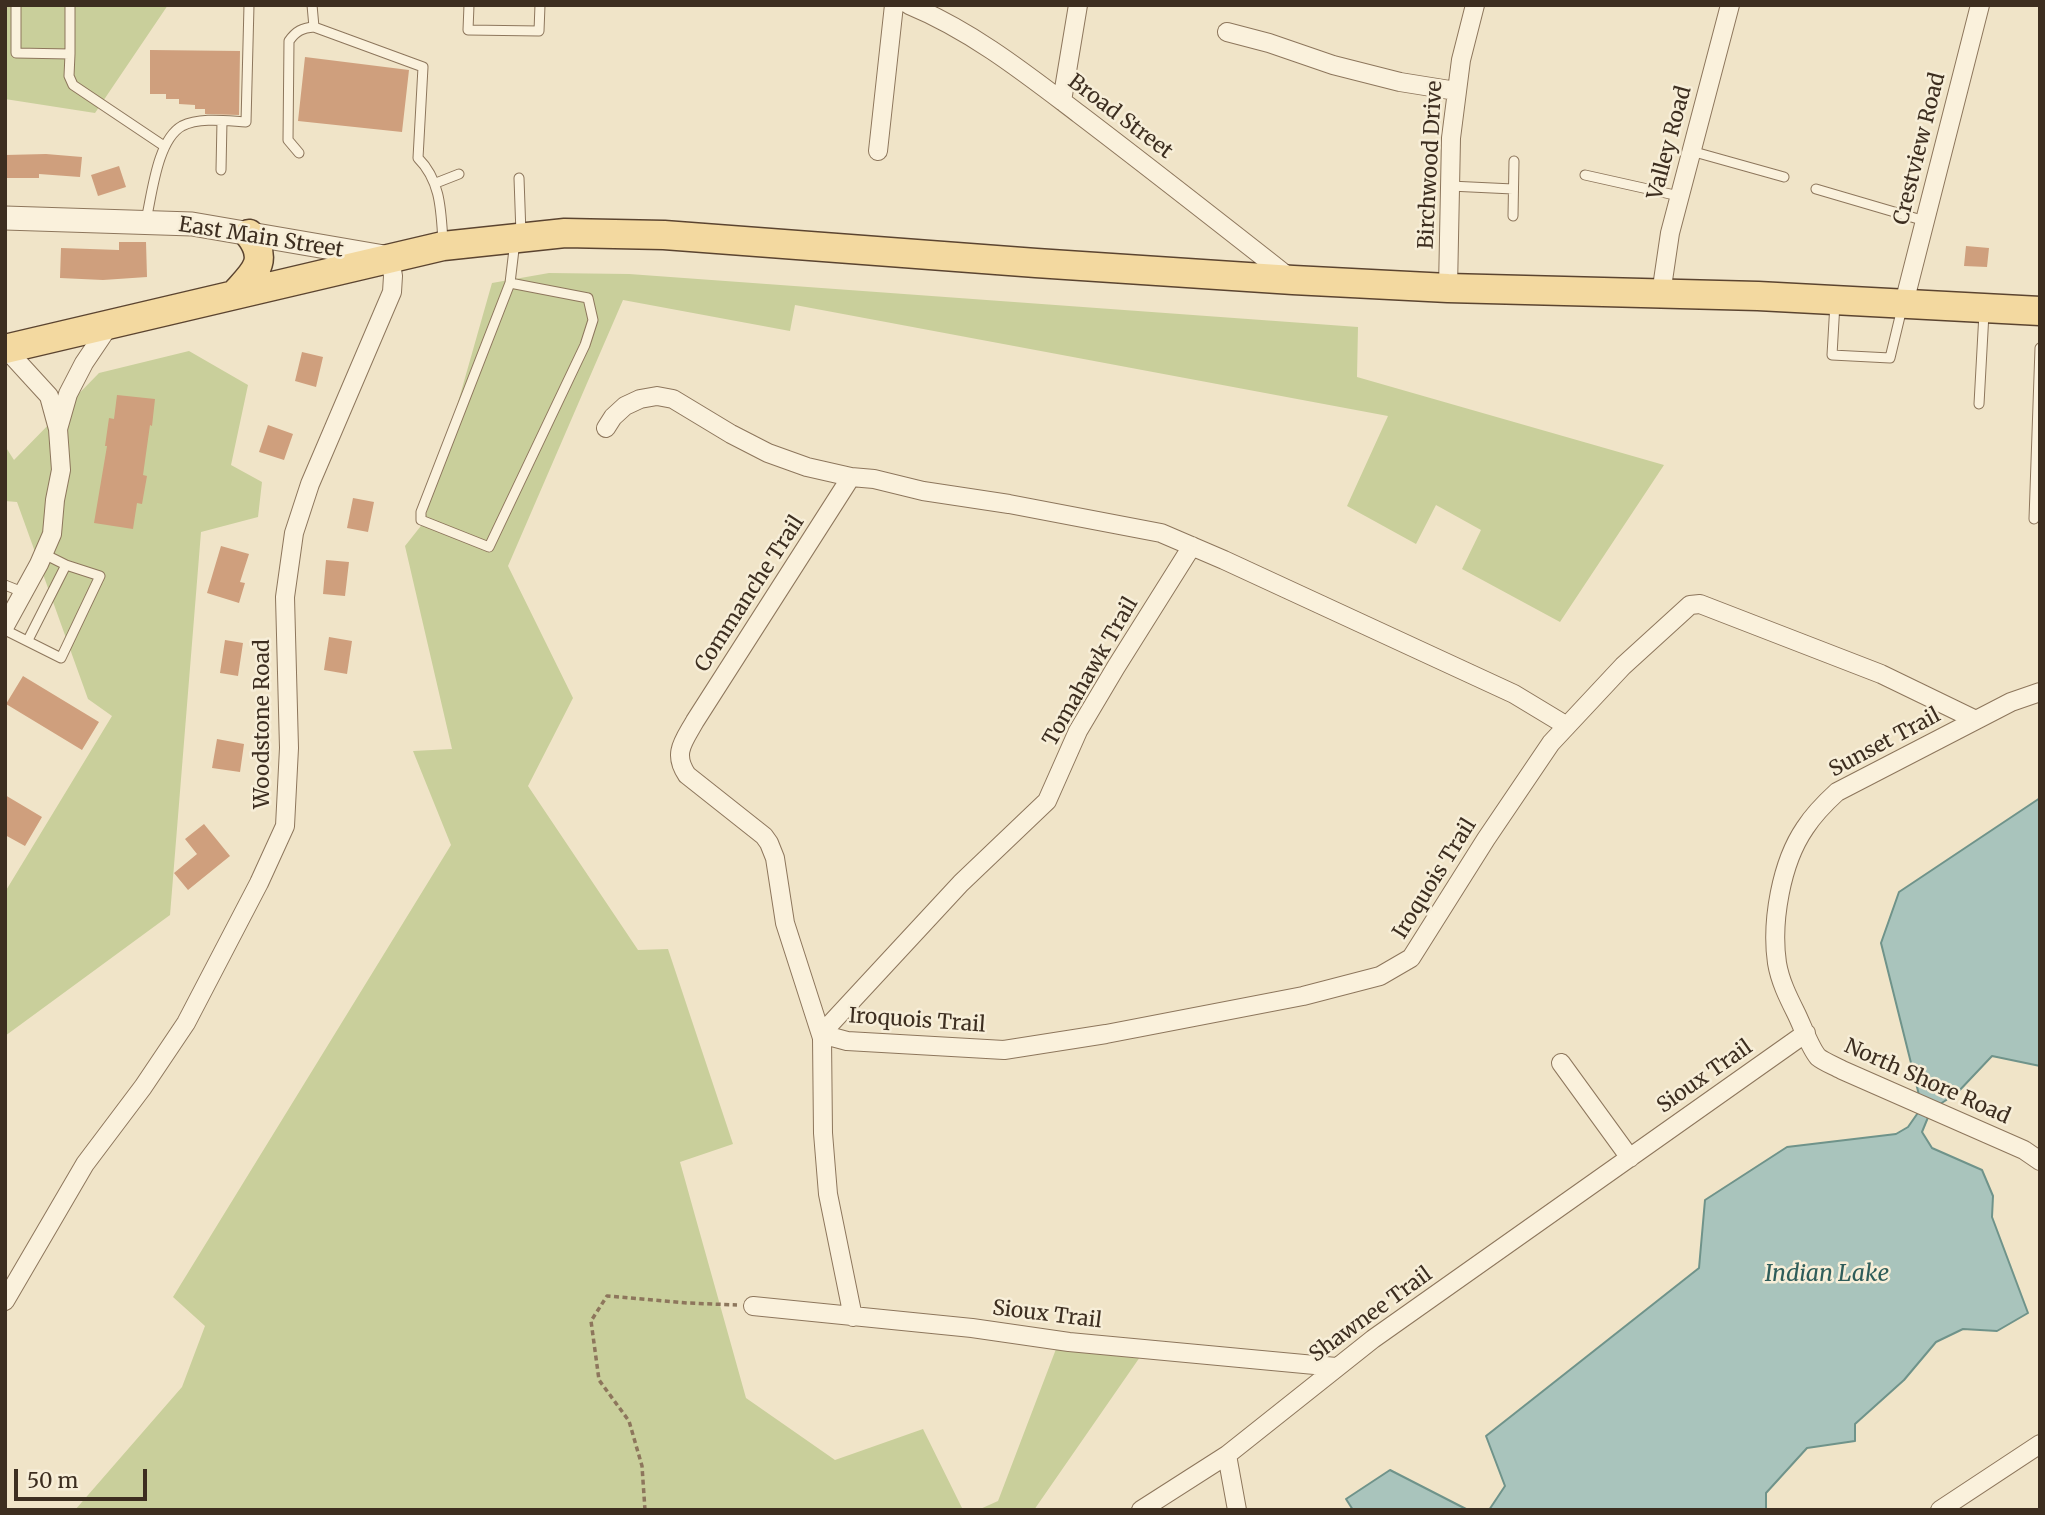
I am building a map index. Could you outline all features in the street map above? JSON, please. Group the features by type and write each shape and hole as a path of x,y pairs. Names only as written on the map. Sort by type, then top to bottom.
{"main road":[{"path":"6,349 443,246 565,233 664,235 1293,280 1448,288 1835,300 2040,311"},
{"path":"235,294 257,270 260,260 258,245 249,234"}],"street":[{"path":"878,151 894,5"},
{"name":"Broad Street","path":"909,5 941,19 1007,60 1293,280"},
{"path":"1062,102 1077,5"},
{"name":"Birchwood Drive","path":"1448,288 1451,138 1461,60 1475,5"},
{"name":"Valley Road","path":"1661,294 1670,233 1730,5"},
{"name":"Crestview Road","path":"1903,303 1980,5"},
{"path":"1227,32 1333,65 1400,82 1456,91"},
{"name":"East Main Street","path":"5,218 192,224 390,258"},
{"name":"Woodstone Road","path":"5,1301 85,1164 186,1023 259,883 285,826 289,748 285,597 294,533 310,484 392,292 390,258"},
{"path":"58,429 68,394 84,363 111,323"},
{"path":"5,628 25,593 52,534 61,470 58,429 49,396 6,349"},
{"path":"606,428 625,406 640,399 657,396 673,399 768,453 807,467 923,491 1009,504 1161,533 1514,694 1567,726"},
{"name":"Commanche Trail","path":"821,1034 785,923 773,850 764,836 687,775 679,760 679,752 695,721 851,477"},
{"name":"Tomahawk Trail","path":"821,1034 961,883 1047,801 1078,731 1192,546"},
{"name":"Iroquois Trail","path":"821,1034 847,1041 1004,1050 1106,1034 1303,996 1380,976 1411,958 1551,743 1623,666 1690,605 1700,604 1881,674 1976,720"},
{"name":"Sunset Trail","path":"1806,1033 1783,988 1777,964 1776,939 1784,874 1792,850 1804,828 1837,792 2011,702 2040,692"},
{"name":"North Shore Road","path":"1806,1033 1818,1056 1842,1070 2024,1150 2040,1161"},
{"name":"Sioux Trail","path":"1630,1158 1806,1033"},
{"path":"821,1034 823,1133 828,1194 853,1317"},
{"path":"1561,1063 1630,1158"},
{"name":"Shawnee Trail","path":"1141,1510 1227,1455 1373,1339 1630,1158"},
{"name":"Sioux Trail","path":"753,1306 972,1328 1069,1342 1336,1367"},
{"path":"1940,1510 2040,1444"},
{"path":"1227,1455 1237,1510"}],"lane":[{"path":"16,5 16,53 71,54"},
{"path":"70,5 69,76 73,85 164,146"},
{"path":"145,222 164,146 176,131 182,126 201,121 246,122 249,5"},
{"path":"312,5 314,27"},
{"path":"469,5 468,30 540,31 540,5"},
{"path":"299,153 288,140 289,40 295,32 314,27 423,67 418,158 428,168 436,183 442,213 443,246"},
{"path":"221,170 222,121"},
{"path":"1691,151 1784,177"},
{"path":"1513,216 1514,161"},
{"path":"436,183 459,174"},
{"path":"1585,175 1679,196"},
{"path":"510,283 588,298 593,320 585,345 489,547 421,520 421,512 510,283 519,236 519,178"},
{"path":"1450,186 1513,189"},
{"path":"1815,189 1925,221"},
{"path":"1835,300 1832,355 1890,358 1903,303"},
{"path":"1979,404 1984,308"},
{"path":"2034,519 2040,348"},
{"path":"5,628 61,658 100,576 65,565 44,554"},
{"path":"28,640 65,565"},
{"path":"5,585 25,593"}],"path":[{"path":"645,1510 642,1466 629,1421 599,1380 591,1321 607,1296 753,1306"}],"green space":[{"path":"5,5 168,5 95,113 5,99"},
{"path":"549,273 629,274 1358,327 1357,377 1664,465 1560,622 1462,569 1481,530 1436,505 1416,544 1347,506 1388,416 795,305 790,331 623,300 508,566 573,698 528,786 638,950 668,949 733,1144 680,1162 746,1398 835,1460 923,1429 963,1510 75,1510 182,1387 205,1326 173,1297 451,845 413,751 452,749 405,546 424,522 492,283"},
{"path":"189,351 248,385 231,465 262,482 258,517 201,532 170,915 5,1036 5,892 112,716 88,699 17,502 5,501 5,446 14,460 99,373"},
{"path":"1056,1349 1140,1357 1034,1510 978,1510 998,1501"}],"water":[{"name":"Indian Lake","path":"2040,798 2040,1066 1992,1056 1957,1093 1931,1110 1922,1132 1932,1148 1982,1170 1993,1196 1992,1217 2028,1313 1997,1331 1963,1329 1936,1342 1904,1380 1855,1424 1855,1441 1807,1448 1766,1493 1766,1510 1489,1510 1505,1486 1486,1436 1699,1268 1705,1200 1787,1147 1896,1134 1908,1127 1922,1107 1881,943 1899,892"},
{"path":"1390,1470 1468,1510 1353,1510 1346,1499"}],"building":[{"path":"150,50 240,51 239,115 205,114 205,109 195,109 195,105 179,104 179,99 166,99 166,94 150,94"},
{"path":"305,57 409,70 402,132 298,121"},
{"path":"5,155 82,157 80,177 39,174 39,178 5,178"},
{"path":"119,166 126,187 98,196 91,175"},
{"path":"119,242 146,242 147,277 103,280 60,278 61,248 119,250"},
{"path":"1966,246 1989,248 1987,267 1964,266"},
{"path":"302,352 323,357 316,387 295,381"},
{"path":"117,395 155,399 143,475 147,476 142,504 137,503 133,529 94,523 109,418 114,419"},
{"path":"268,425 293,434 284,460 259,452"},
{"path":"353,498 374,502 368,532 347,528"},
{"path":"221,546 249,554 240,582 245,583 239,603 207,593"},
{"path":"326,560 349,562 345,596 323,594"},
{"path":"329,637 352,641 347,674 324,670"},
{"path":"225,640 243,643 238,676 220,673"},
{"path":"23,676 99,722 82,750 6,704"},
{"path":"217,739 244,744 240,772 212,768"},
{"path":"5,795 42,817 25,846 5,835"},
{"path":"204,824 230,856 188,890 174,873 197,854 185,839"}]}
